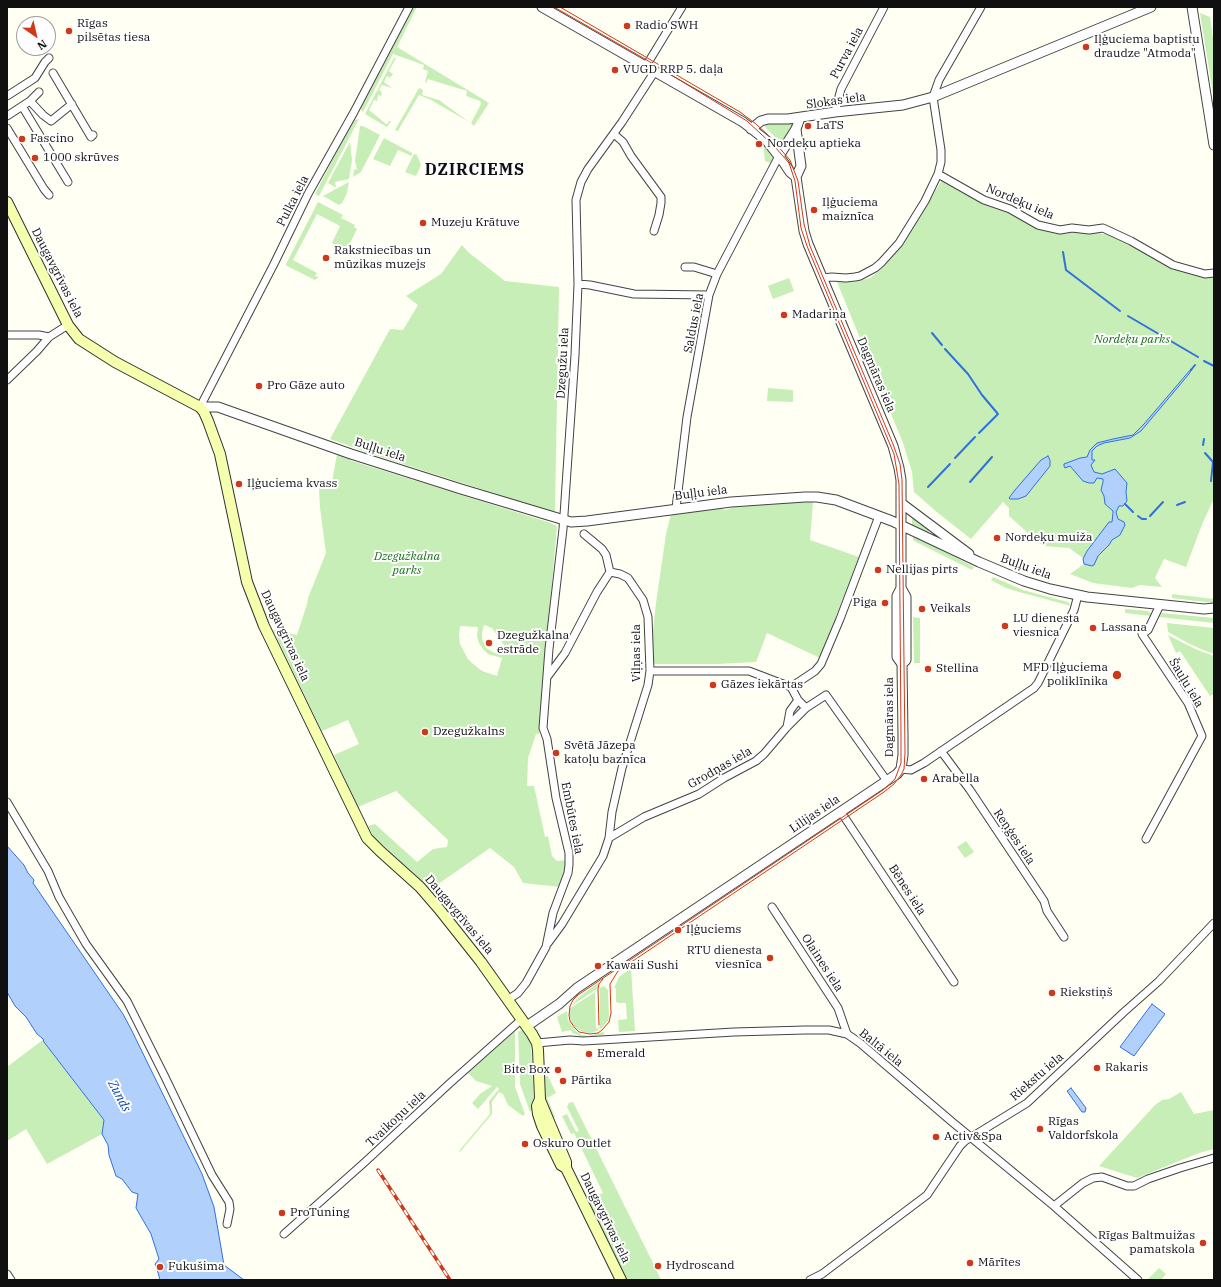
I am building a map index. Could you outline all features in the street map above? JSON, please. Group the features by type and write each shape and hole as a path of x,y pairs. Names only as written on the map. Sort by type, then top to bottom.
{"main road":[{"name":"Daugavgrīvas iela","path":"7,202 68,324 79,339 121,365 200,407 208,421 220,454 242,564 247,582 264,626 363,831 370,842 427,895 509,999 537,1043 540,1099 537,1106 539,1119 561,1165 566,1168 621,1280"}],"street":[{"name":"Pulka iela","path":"200,407 274,264 308,194 354,112 409,7"},
{"path":"542,7 752,128 767,141 790,172 796,177"},
{"path":"646,66 682,7"},
{"name":"Purva iela","path":"835,112 841,89 884,7"},
{"path":"822,278 832,276 846,278 860,276 875,268 899,243 925,201 938,174 941,162 941,150 933,97 939,80 981,7"},
{"name":"Slokas iela","path":"752,128 761,121 768,119 800,118 835,112 903,105 933,97 1151,7"},
{"path":"1192,7 1214,145"},
{"path":"7,96 35,78 49,58"},
{"name":"Dzegužu iela","path":"547,678 564,520 576,355 578,284 576,200 581,182 588,169 614,134 655,71"},
{"path":"53,73 91,137 93,135"},
{"path":"7,116 30,101 39,92"},
{"path":"30,101 51,121 72,104"},
{"path":"22,106 68,182"},
{"path":"31,122 43,115"},
{"name":"Dagmāras iela","path":"800,118 796,129 801,166 796,177 804,231 896,456 901,480 902,588 897,596 897,657 902,664 903,749 901,769"},
{"path":"7,128 49,195"},
{"path":"779,156 796,129"},
{"path":"614,134 623,142 660,198 660,214 654,231"},
{"name":"Saldus iela","path":"676,508 687,417 709,295 718,274 779,156"},
{"name":"Nordeķu iela","path":"938,174 984,200 1010,209 1038,225 1060,230 1072,228 1089,230 1103,228 1131,241 1173,265 1205,274 1214,273"},
{"path":"685,267 694,267 718,274"},
{"path":"578,284 634,294 709,295"},
{"path":"7,380 49,337 68,324"},
{"path":"7,335 39,334 49,337"},
{"name":"Buļļu iela","path":"200,407 226,410 359,456 571,522 731,502 817,497 836,500 879,516 1024,581 1078,596 1204,609 1214,608"},
{"path":"901,503 960,546 979,562"},
{"path":"791,687 816,671 821,664 840,619 879,516"},
{"path":"547,678 565,653 597,592 610,572 606,555 602,549 584,534"},
{"name":"Viļņas iela","path":"546,947 594,873 603,856 609,838 612,812 622,768 648,685 650,671 648,617 643,600 628,578 620,574 610,572"},
{"name":"Lilijas iela","path":"524,1022 559,1004 577,988 841,812 897,774 901,769 911,770 916,768 1034,688 1038,683 1074,610 1078,596"},
{"name":"Šauļu iela","path":"1146,839 1202,736 1188,703 1142,634 1148,630 1160,605"},
{"name":"Buļļu iela","path":"1204,609 1214,613"},
{"path":"650,671 749,671 791,687 798,700 806,708"},
{"name":"Embūtes iela","path":"509,999 518,993 526,982 546,947 553,913 568,873 569,853 556,798 546,734 543,728 547,678"},
{"path":"787,728 806,708 826,695 887,780"},
{"name":"Grodņas iela","path":"609,838 644,817 699,794 724,778 756,761 787,728 790,712 798,700"},
{"name":"Reņģes iela","path":"941,752 970,790 1044,902 1047,911 1064,937"},
{"path":"7,802 48,871 59,897 86,944 127,1002 212,1175 229,1202 230,1208 227,1224"},
{"name":"Bēnes iela","path":"841,812 954,982"},
{"name":"Olaines iela","path":"772,907 838,1008 847,1034"},
{"name":"Riekstu iela","path":"810,1280 822,1274 927,1195 960,1146 970,1138 1027,1103 1159,981 1214,923"},
{"name":"Tvaikoņu iela","path":"284,1234 365,1162 449,1084 524,1022"},
{"name":"Baltā iela","path":"537,1043 734,1032 829,1030 847,1034 869,1051 970,1138 1054,1206 1138,1280"},
{"path":"1054,1206 1083,1183 1093,1178 1102,1177 1127,1186 1134,1186 1148,1179 1214,1158"},
{"path":"7,1274 11,1280"}],"green space":[{"path":"413,7 417,7 397,47 489,103 474,126 471,123 481,104 480,101 466,96 467,91 428,79 426,83 428,71 423,69 424,65 393,54 363,112 361,110 362,102"},
{"path":"1200,13 1210,17 1214,45 1214,100"},
{"path":"394,58 396,58 389,71 393,74 390,78 387,76 384,82 392,88 382,85 379,90 382,92 381,96 378,95 377,101 374,100 369,110 386,124 391,121 387,127 365,114"},
{"path":"419,88 423,90 422,95 439,100 469,122 431,100 419,95 398,131 395,130"},
{"path":"359,119 319,196 315,194 352,122"},
{"path":"789,122 792,125 792,128 782,143 765,127 767,124"},
{"path":"360,126 363,126 380,135 361,172 353,177 354,170 357,169 355,161"},
{"path":"384,138 412,153 412,156 398,150 390,166 373,159"},
{"path":"350,142 352,160 349,179 335,182 335,187 328,183"},
{"path":"765,142 774,155 772,164 765,161 763,143"},
{"path":"414,154 417,155 421,165 416,176 405,172"},
{"name":"Nordeķu parks","path":"942,180 985,205 1008,213 1036,227 1061,234 1077,230 1111,235 1171,267 1214,275 1214,499 1203,522 1186,567 1164,559 1155,578 1162,587 1140,585 1132,588 1093,583 1070,574 1084,564 1083,558 1069,548 1043,546 1009,516 1009,508 1003,502 971,539 914,492 912,472 903,443 837,282 855,282 870,278 883,268 902,246"},
{"path":"349,182 347,193 342,203 339,205 323,196"},
{"path":"318,202 343,215 341,218 355,225 354,227 357,229 346,251 332,243 340,226 317,214 293,260 317,273 315,276 319,277 315,280 287,266 286,264"},
{"path":"462,245 468,252 505,281 559,287 555,511 549,511 330,439 390,329 403,330 418,305 406,296 441,274"},
{"path":"789,278 794,291 773,299 768,286"},
{"path":"768,388 793,390 793,402 767,401"},
{"name":"Dzegužkalna parks","path":"337,454 343,455 352,461 557,526 539,734 536,734 528,758 527,786 534,786 545,837 548,836 552,856 557,861 567,860 560,887 523,883 514,867 490,848 431,889 374,837 368,826 375,824 417,862 433,849 447,847 448,840 396,791 358,807 334,755 359,744 348,720 322,731 273,630 297,635 308,598 326,553 320,508 320,480 332,482","holes":["484,625 492,628 504,645 505,653 498,654 486,648 482,639","460,626 478,627 477,636 483,649 488,654 502,658 497,676 482,671 468,659 460,644"]},
{"path":"813,502 810,540 859,557 820,658 767,633 756,662 718,664 655,664 651,649 666,534 671,514 722,508 724,510 733,507"},
{"path":"912,517 928,529 928,533 912,526"},
{"path":"913,536 974,567 972,570 916,542 913,540"},
{"path":"993,577 1023,590 1068,602 1071,606 1006,588 991,580"},
{"path":"1172,594 1214,599 1214,603 1172,598"},
{"path":"1125,609 1148,611 1151,616 1125,613"},
{"path":"1162,613 1214,618 1214,623 1159,617"},
{"path":"913,617 920,618 920,663 914,663"},
{"path":"1167,623 1214,628 1214,654 1186,642 1168,632"},
{"path":"1168,635 1195,649 1214,656 1214,694 1210,696 1180,651 1176,653"},
{"path":"966,841 974,852 965,858 957,847"},
{"path":"631,968 635,1031 619,1032 618,1020 627,1019 626,1003 616,1002 616,988 614,988 619,977"},
{"path":"599,982 597,989 571,1006 579,997"},
{"path":"604,986 608,990 609,1015 608,1021 601,1029 597,1027 600,1027 600,988"},
{"path":"595,992 596,1028 600,1030 590,1033 583,1032 572,1024 569,1009"},
{"path":"567,1011 568,1020 576,1031 582,1035 590,1036 602,1032 605,1033 603,1035 583,1037 572,1033 571,1030 562,1032 557,1017"},
{"path":"520,1030 523,1031 531,1045 534,1107 530,1112 520,1084 518,1031 519,1032"},
{"path":"514,1032 515,1087 525,1114 523,1116 508,1105 503,1094 499,1092 492,1102 492,1114 460,1152 459,1151 490,1114 489,1101 499,1089 497,1087 478,1109 472,1103 480,1094 492,1086 476,1081 468,1073"},
{"path":"44,1039 44,1042 104,1120 102,1134 47,1164 26,1129 7,1141 7,1067"},
{"path":"546,1076 548,1076 556,1093 547,1098 555,1117 550,1120 546,1109"},
{"path":"1181,1092 1194,1114 1214,1110 1214,1149 1199,1153 1137,1178 1099,1166 1155,1105 1162,1100 1169,1099"},
{"path":"573,1102 661,1280 627,1280 588,1199 603,1193 574,1133 571,1134 562,1116 567,1114 576,1132 579,1131 567,1107 569,1103"},
{"path":"1159,1268 1166,1274 1161,1280 1147,1280"}],"water":[{"path":"1191,369 1189,374 1141,431 1130,438 1104,443 1097,446 1092,451 1092,460 1095,460 1091,465 1094,472 1102,474 1115,469 1127,483 1127,501 1123,506 1119,506 1116,512 1118,519 1124,522 1125,525 1120,535 1112,540 1098,556 1094,565 1084,564 1083,559 1087,551 1109,522 1112,522 1113,511 1105,504 1104,496 1101,490 1103,479 1097,478 1094,483 1083,481 1070,466 1065,468 1064,464 1087,457 1090,450 1097,443 1133,435"},
{"path":"1048,456 1050,466 1026,496 1018,499 1010,499 1009,498 1015,490 1041,460"},
{"name":"Zunds","path":"7,846 24,865 34,880 33,883 123,1014 202,1174 214,1207 224,1265 244,1280 160,1280 157,1269 159,1270 164,1268 162,1263 156,1267 155,1264 159,1259 151,1234 136,1208 138,1194 132,1192 122,1179 116,1176 109,1155 108,1145 102,1134 104,1120 43,1039 37,1034 26,1017 15,1006 7,992"},
{"path":"1152,1004 1165,1014 1134,1056 1120,1047"},
{"path":"1071,1088 1086,1108 1085,1112 1082,1112 1067,1091"}],"waterway":[{"path":"1063,252 1066,270 1120,311"},
{"path":"1128,316 1198,357"},
{"path":"932,333 942,345"},
{"path":"945,349 968,374 982,395 998,414 979,433"},
{"path":"1204,361 1214,366"},
{"path":"1191,370 1195,365"},
{"path":"955,458 975,437"},
{"path":"1203,445 1204,439"},
{"path":"1205,453 1213,462 1211,481"},
{"path":"970,482 992,457"},
{"path":"928,487 950,464"},
{"path":"1150,516 1163,502"},
{"path":"1177,505 1185,502"},
{"path":"1125,504 1133,512"},
{"path":"1138,516 1142,519 1146,519"}],"tram line":[{"path":"554,7 645,59 747,121 775,147 789,163 795,181 801,228 807,246 894,454 899,484 901,763 895,779 883,790 578,995 570,1006 570,1021 579,1032 590,1034 598,1033 609,1022 611,1013 610,984 618,971 884,792 894,784 901,775 904,769 905,753 902,480 900,464 893,444 810,246 804,224 798,181 790,160 768,135 740,112 560,7"},
{"path":"599,1025 598,989 599,984 603,979"}],"railway":[{"path":"378,1170 450,1280"}],"place":[{"name":"Radio SWH","path":"627,26"},
{"name":"Rīgas pilsētas tiesa","path":"69,31"},
{"name":"Iļģuciema baptistu draudze \"Atmoda\"","path":"1086,47"},
{"name":"VUGD RRP 5. daļa","path":"615,70"},
{"name":"LaTS","path":"808,126"},
{"name":"Fascino","path":"22,139"},
{"name":"Nordeķu aptieka","path":"759,144"},
{"name":"1000 skrūves","path":"35,158"},
{"name":"Iļģuciema maiznīca","path":"814,210"},
{"name":"Muzeju Krātuve","path":"423,223"},
{"name":"Rakstniecības un mūzikas muzejs","path":"326,258"},
{"name":"Madariņa","path":"784,315"},
{"name":"Pro Gāze auto","path":"259,386"},
{"name":"Iļģuciema kvass","path":"239,484"},
{"name":"Nordeķu muiža","path":"997,538"},
{"name":"Nellijas pirts","path":"878,570"},
{"name":"Piga","path":"885,603"},
{"name":"Veikals","path":"922,609"},
{"name":"LU dienesta viesnica","path":"1005,626"},
{"name":"Lassana","path":"1093,628"},
{"name":"Dzegužkalna estrāde","path":"489,643"},
{"name":"Stellina","path":"928,669"},
{"name":"MFD Iļģuciema poliklīnika","path":"1117,675"},
{"name":"Gāzes iekārtas","path":"713,685"},
{"name":"Dzegužkalns","path":"425,732"},
{"name":"Svētā Jāzepa katoļu baznīca","path":"556,753"},
{"name":"Arabella","path":"924,779"},
{"name":"Iļģuciems","path":"678,930"},
{"name":"RTU dienesta viesnīca","path":"770,958"},
{"name":"Kawaii Sushi","path":"598,966"},
{"name":"Riekstiņš","path":"1052,993"},
{"name":"Emerald","path":"589,1054"},
{"name":"Rakaris","path":"1097,1068"},
{"name":"Bite Box","path":"558,1070"},
{"name":"Pārtika","path":"563,1081"},
{"name":"Rīgas Valdorfskola","path":"1040,1129"},
{"name":"Activ&Spa","path":"936,1137"},
{"name":"Oskuro Outlet","path":"525,1144"},
{"name":"ProTuning","path":"282,1213"},
{"name":"Rīgas Baltmuižas pamatskola","path":"1203,1243"},
{"name":"Mārītes","path":"970,1263"},
{"name":"Hydroscand","path":"658,1266"},
{"name":"Fukušima","path":"160,1267"}],"district":[{"name":"DZIRCIEMS","path":"475,170"}]}
